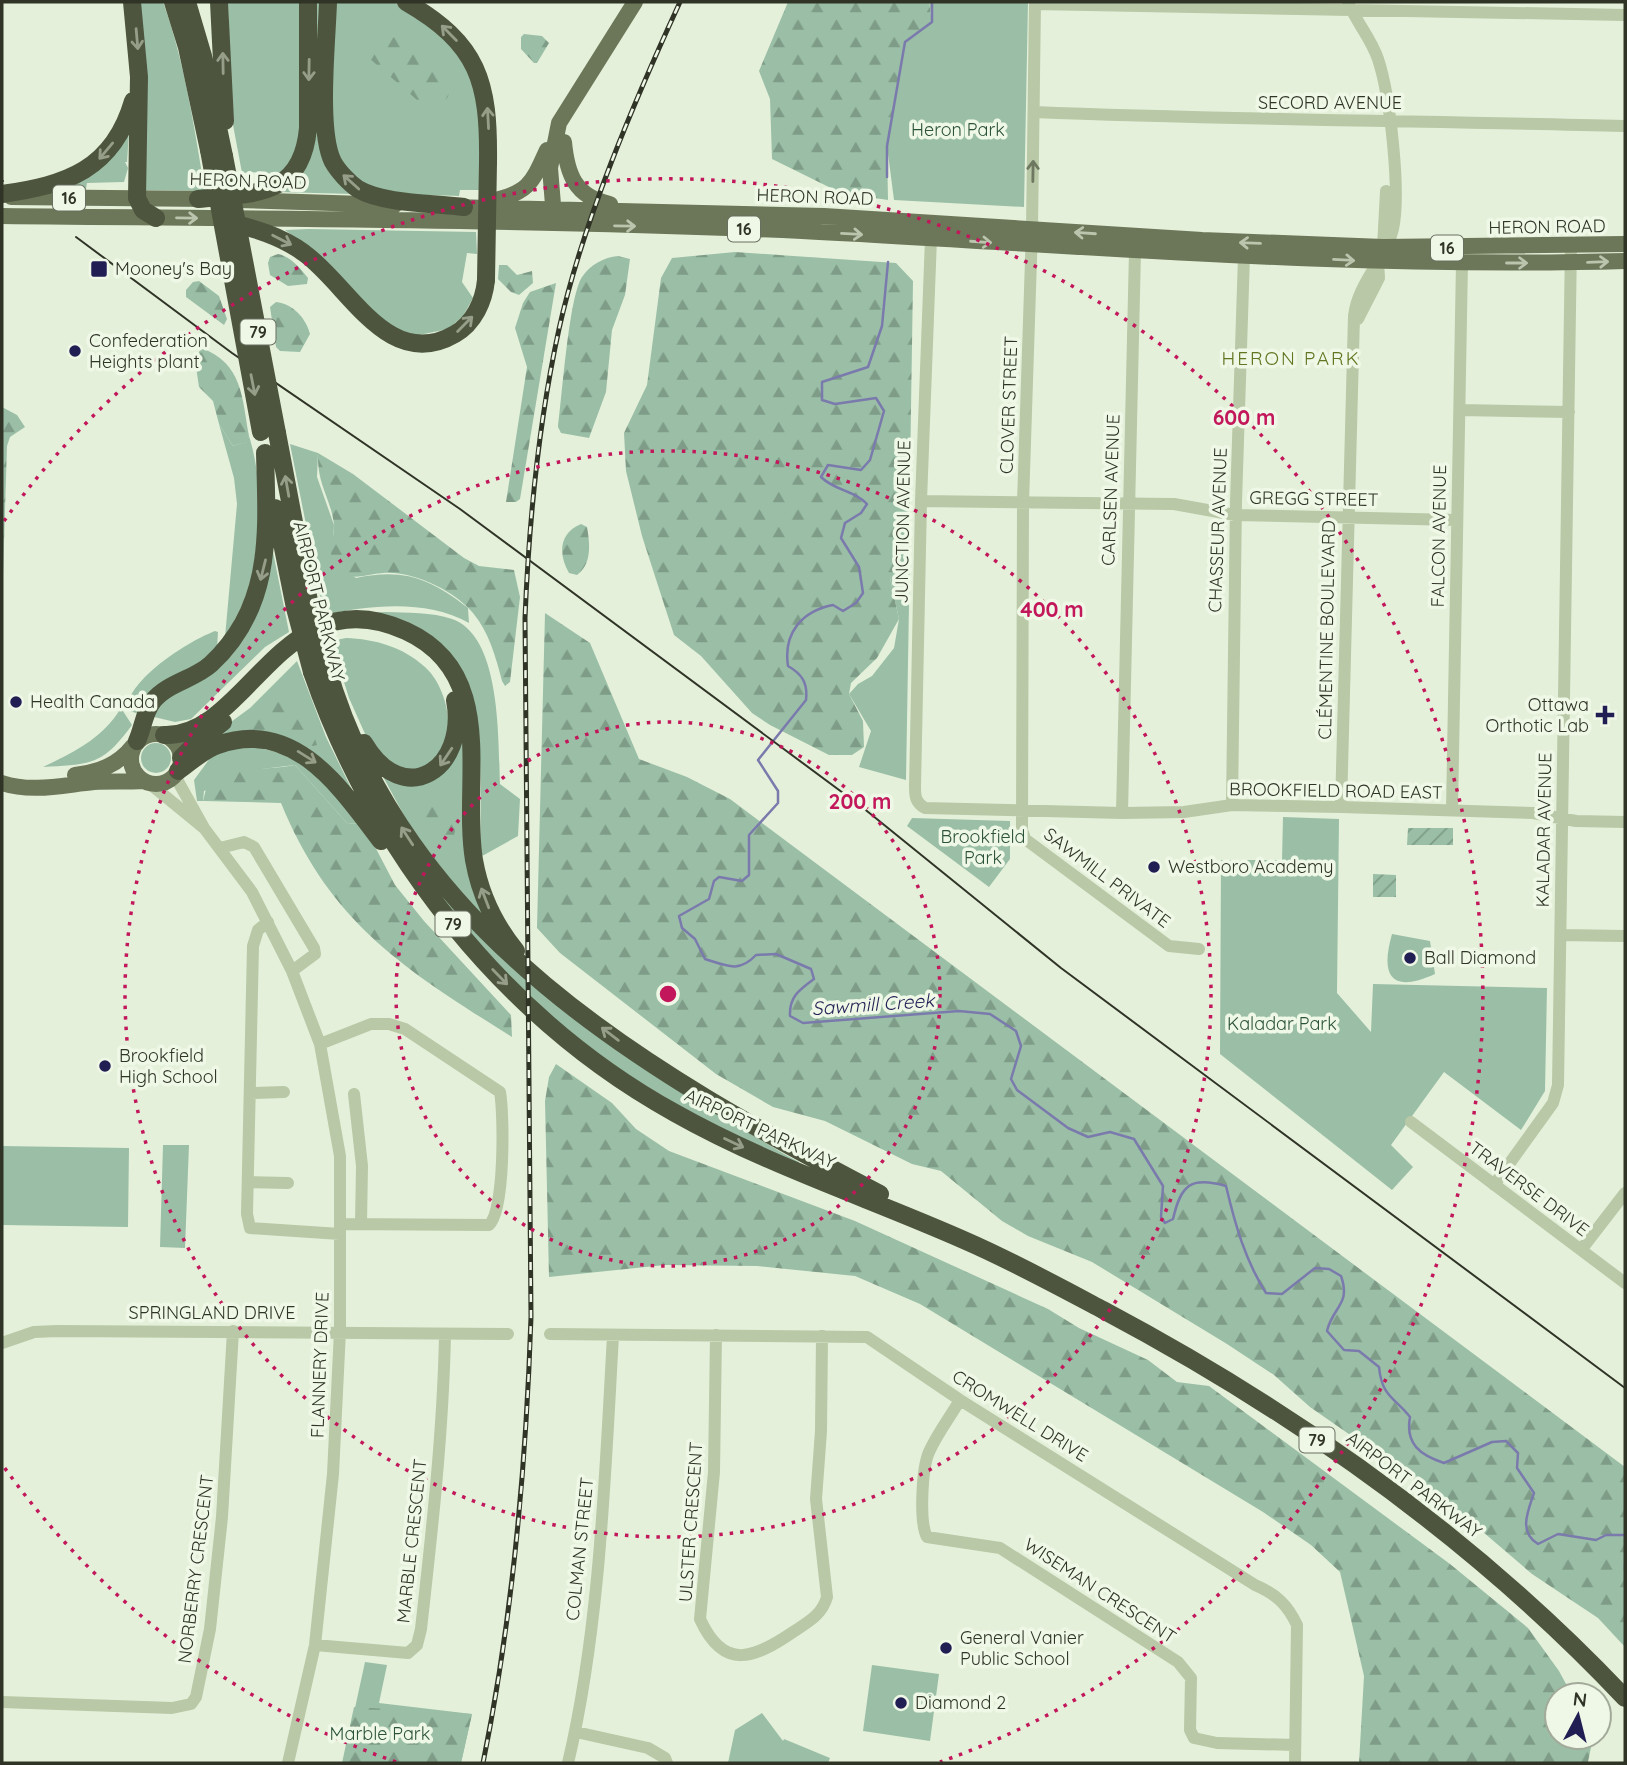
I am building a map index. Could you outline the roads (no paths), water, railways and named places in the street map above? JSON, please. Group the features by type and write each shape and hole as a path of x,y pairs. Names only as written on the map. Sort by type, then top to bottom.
{"highway":[{"path":"132,2 139,77 137,198 143,210 156,218"},
{"name":"79","path":"173,2 216,153"},
{"name":"79","path":"187,2 203,56 216,153"},
{"path":"198,199 269,190 288,179 301,160 308,128 308,2"},
{"path":"328,2 325,118 327,141 333,161 347,179 368,193 464,207"},
{"path":"218,219 273,235 303,252 325,270 378,327 412,343 433,343 461,330 478,309 486,280 488,110 480,75 447,30 406,2"},
{"path":"216,153 226,141 221,6"},
{"path":"2,195 73,178 99,159 126,119 139,77"},
{"name":"AIRPORT PARKWAY","path":"216,153 302,605"},
{"name":"AIRPORT PARKWAY","path":"269,433 265,453 302,605 346,757 380,820 430,895 477,952 510,988 576,1046 614,1075 673,1112 753,1152 967,1241"},
{"path":"135,743 153,702 212,663 228,644 250,608 266,554 265,453"},
{"path":"164,734 184,732 212,716 293,641 327,625 347,621 378,622 399,628 425,642 453,671 468,712 472,741 473,847 486,903 509,943 554,992"},
{"path":"178,768 198,740 229,717 296,652 330,635 359,631 387,636 415,649 433,664 455,700 458,722 452,750 441,765 428,774 408,778 391,774 382,768 362,740 319,668"},
{"name":"AIRPORT PARKWAY","path":"319,668 366,767 419,854 492,940 524,970 641,1057 709,1101 967,1241 1108,1313 1191,1360 1348,1461 1506,1583 1625,1698"},
{"path":"178,768 209,749 232,741 276,744 307,757 339,785 413,883 477,952"}],"main road":[{"path":"464,207 507,198 526,188 537,175 560,137 590,73 635,2"},
{"path":"560,137 569,174 580,191 605,203 650,211"},
{"path":"556,214 561,167 560,137"},
{"name":"HERON ROAD","path":"2,195 464,207 931,238 1212,241 1462,263 1625,261"},
{"name":"HERON ROAD","path":"2,216 218,219 650,211 824,216 1032,237 1135,251 1244,256 1381,254 1625,244"},
{"path":"150,734 164,734 175,742 178,768 166,782 94,782 59,788 14,787 2,781 14,776 62,776 103,769 121,760 135,743 150,734"},
{"path":"135,743 131,765 146,782"}],"street":[{"path":"1035,3 1350,6 1625,15"},
{"name":"CLOVER STREET","path":"1020,809 1023,503 1032,237 1035,3"},
{"name":"CLÉMENTINE BOULEVARD","path":"1341,807 1346,516 1354,327 1379,278 1381,254 1393,229 1391,120 1378,60 1350,6"},
{"name":"SECORD AVENUE","path":"1034,112 1225,120 1391,120 1625,126"},
{"name":"JUNCTION AVENUE","path":"920,805 915,797 915,787 920,502 931,238"},
{"name":"KALADAR AVENUE","path":"1494,1185 1553,1102 1558,1085 1571,245"},
{"name":"CARLSEN AVENUE","path":"1122,813 1127,503 1135,251"},
{"name":"CHASSEUR AVENUE","path":"1232,805 1235,515 1244,256"},
{"name":"FALCON AVENUE","path":"1452,810 1462,263"},
{"path":"1460,410 1569,412"},
{"name":"GREGG STREET","path":"920,502 1174,504 1235,515 1457,520"},
{"name":"FLANNERY DRIVE","path":"178,768 204,828"},
{"name":"FLANNERY DRIVE","path":"146,782 204,828 252,892 268,922 292,971 320,1045 340,1156 340,1331 333,1474 315,1645 288,1763"},
{"name":"BROOKFIELD ROAD EAST","path":"920,805 925,808 1122,813 1184,812 1232,805 1341,807 1533,813 1561,818 1625,822"},
{"name":"SAWMILL PRIVATE","path":"1020,809 1025,839 1169,946 1199,949"},
{"path":"220,848 235,842 254,846 283,895 314,954 292,971"},
{"path":"268,922 258,930 253,946 248,1182 250,1228 340,1229 361,1223 480,1225 493,1222 497,1211 505,1120 500,1092 405,1029 389,1024 371,1024 320,1045"},
{"path":"1560,935 1625,936"},
{"path":"250,1093 284,1092"},
{"path":"354,1094 362,1166 361,1223"},
{"name":"TRAVERSE DRIVE","path":"1411,1122 1625,1283"},
{"path":"248,1182 288,1184"},
{"path":"1581,1250 1625,1193"},
{"name":"SPRINGLAND DRIVE","path":"2,1343 34,1332 57,1331 509,1334"},
{"name":"NORBERRY CRESCENT","path":"2,1702 172,1708 191,1704 196,1697 210,1629 222,1517 233,1331"},
{"name":"CROMWELL DRIVE","path":"550,1334 867,1337 960,1400 1255,1585 1273,1593 1289,1607 1297,1625 1295,1763"},
{"name":"MARBLE CRESCENT","path":"315,1645 408,1653 416,1645 421,1629 435,1504 444,1391 445,1335"},
{"name":"ULSTER CRESCENT","path":"716,1335 714,1472 700,1619 709,1638 725,1651 748,1656 768,1650 814,1618 824,1608 827,1597 816,1499 821,1431 822,1336"},
{"name":"COLMAN STREET","path":"569,1763 576,1731 605,1483 614,1336"},
{"name":"WISEMAN CRESCENT","path":"960,1400 928,1454 920,1513 927,1537 1000,1548 1178,1662 1191,1678 1190,1730 1194,1738 1217,1743 1295,1745"},
{"path":"576,1731 648,1748 666,1758 667,1763"}],"waterway":[{"name":"Sawmill Creek","path":"887,177 887,146 905,42 932,22 932,2"},
{"name":"Sawmill Creek","path":"888,262 882,326 868,367 822,382 822,400 835,404 876,398 884,411 870,460 861,470 828,465 821,477 867,504 861,513 845,523 841,538 859,567 863,593 856,603 843,611 833,605 812,612 797,625 792,634 787,654 788,666 803,680 806,700 758,760 778,791 778,803 749,835 749,875 742,881 719,877 714,881 709,899 679,916 682,928 695,939 705,959 720,964 738,966 756,955 776,954 811,969 814,979 796,994 790,1009 790,1016 803,1023 959,1011 990,1014 1016,1031 1021,1046 1011,1079 1017,1090 1068,1128 1088,1137 1110,1132 1134,1139 1163,1186 1161,1217 1165,1223 1173,1219 1180,1198 1189,1186 1204,1182 1226,1186 1252,1268 1266,1293 1282,1294 1315,1268 1329,1269 1341,1276 1344,1286 1343,1300 1327,1331 1344,1350 1359,1351 1379,1367 1386,1391 1410,1417 1412,1441 1421,1452 1444,1463 1492,1442 1506,1441 1518,1453 1517,1468 1534,1493 1526,1527 1528,1534 1538,1544 1558,1534 1596,1540 1606,1535 1625,1535"},
{"name":"Sawmill Creek","path":"1625,1565 1625,1570"}],"tram line":[{"path":"76,237 232,353 460,509 862,807 1061,968 1625,1388"}],"railway":[{"path":"483,1763 510,1597 522,1486 529,1373 531,1317 525,618 536,473 545,401 569,288 611,162 680,2"}],"place":[{"name":"Mooney's Bay","path":"99,269"},
{"name":"Confederation Heights plant","path":"75,351"},
{"name":"Health Canada","path":"16,702"},
{"name":"Ottawa Orthotic Lab","path":"1605,715"},
{"name":"Westboro Academy","path":"1154,867"},
{"name":"Ball Diamond","path":"1410,958"},
{"name":"Brookfield High School","path":"105,1066"},
{"name":"General Vanier Public School","path":"946,1648"},
{"name":"Diamond 2","path":"901,1703"}],"district":[{"name":"HERON PARK","path":"1291,358"}],"park label":[{"name":"Heron Park","path":"958,130"},
{"name":"Brookfield Park","path":"983,847"},
{"name":"Kaladar Park","path":"1282,1024"},
{"name":"Marble Park","path":"380,1734"}]}
